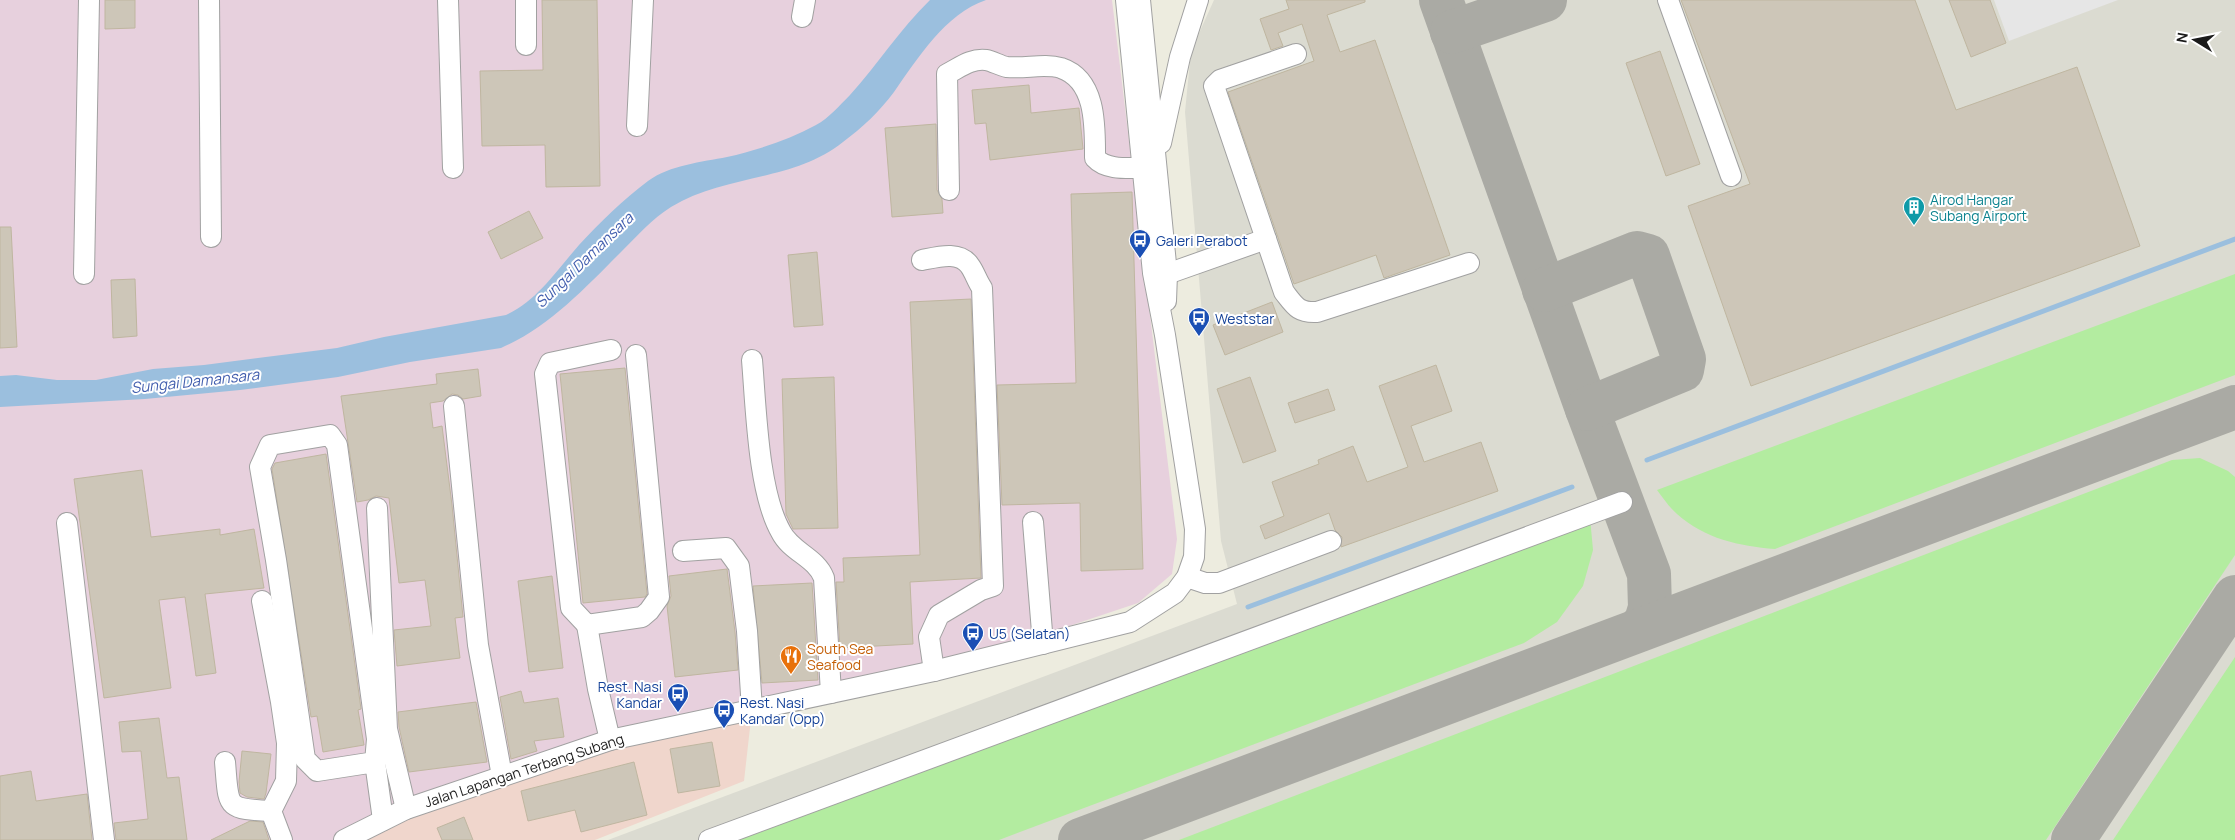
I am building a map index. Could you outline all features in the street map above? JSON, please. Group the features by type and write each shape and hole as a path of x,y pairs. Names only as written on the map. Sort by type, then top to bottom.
{"street":[{"path":"84,274 89,0"},
{"path":"210,0 210,237"},
{"path":"448,0 452,168"},
{"path":"526,0 526,45"},
{"path":"637,126 643,0"},
{"name":"Jalan Lapangan Terbang Subang","path":"1126,0 1149,164 1167,274 1165,336"},
{"name":"Jalan Lapangan Terbang Subang","path":"344,840 406,809 610,740 934,671 1130,622 1176,593 1188,576 1194,557 1194,528 1165,336 1152,273 1149,164 1140,0"},
{"name":"Jalan Lapangan Terbang Subang","path":"1149,164 1198,0"},
{"path":"1668,0 1731,176"},
{"path":"1296,54 1220,80 1214,86 1284,292 1297,308 1308,312 1317,312 1469,263"},
{"path":"949,190 947,74 972,61 986,60 1007,67 1061,68 1081,82 1092,104 1095,158 1099,163 1111,167 1149,164"},
{"path":"1167,274 1266,239"},
{"path":"922,260 944,255 963,258 970,265 982,288 993,586 981,590 939,616 929,637 934,671"},
{"path":"610,740 598,689 588,625 572,608 545,374 550,363 611,350"},
{"path":"588,625 642,617 659,597 636,355"},
{"path":"752,360 765,481 772,513 787,542 811,560 821,570 824,578 831,693"},
{"path":"454,406 478,645 502,776"},
{"path":"375,762 317,771 305,759 276,560 260,467 270,445 330,435 336,445 377,739 375,762 383,820"},
{"path":"709,840 1622,502"},
{"path":"377,508 387,729 406,809"},
{"path":"1033,522 1043,644"},
{"path":"67,523 104,840"},
{"path":"1188,576 1205,583 1219,583 1331,541"},
{"path":"683,551 726,548 739,566 747,631 752,710"},
{"path":"262,601 282,702 287,743 286,781 271,811 282,840"},
{"path":"225,762 228,800 234,806 243,810 271,811"}],"shaded area":[{"path":"0,0 1112,0 1177,539 1172,574 1138,603 934,671 502,776 355,840 0,840"},
{"path":"1214,0 2235,0 2235,840 608,840 1237,604 1221,541 1185,112 1191,51"},
{"path":"1994,0 2118,0 2009,41"},
{"path":"752,710 744,781 595,840 353,840 469,788"}],"green space":[{"path":"2235,274 2235,375 1775,549 1748,546 1723,540 1699,530 1674,511 1657,490"},
{"path":"2200,458 2228,471 2235,477 2235,555 2046,840 1179,840 2172,460"},
{"path":"1590,518 1593,550 1583,586 1557,622 1524,643 999,840 723,840"},
{"path":"2235,657 2235,840 2113,840"}],"water":[{"name":"Sungai Damansara","path":"930,0 986,0 971,7 945,26 883,106 843,142 823,155 803,164 692,196 671,207 645,228 565,306 535,330 501,348 410,362 338,377 240,390 145,399 0,407 0,376 16,375 57,380 96,380 153,369 204,365 337,348 384,337 506,315 527,302 537,293 603,220 648,181 666,171 686,165 727,157 773,144 806,130 825,119 850,95"}],"building":[{"path":"105,0 135,0 135,28 105,29"},
{"path":"542,0 597,0 600,186 546,187 545,145 482,146 480,71 543,70"},
{"path":"1286,0 1365,0 1365,2 1327,15 1340,52 1375,40 1450,255 1384,278 1376,255 1294,284 1228,92 1314,61 1302,24 1278,33 1283,46 1271,50 1260,19 1289,9"},
{"name":"Airod Hangar Subang Airport","path":"1681,0 1915,0 1956,110 2077,67 2140,246 1751,386 1688,206 1750,184"},
{"path":"1949,0 1990,0 2006,43 1971,57"},
{"path":"1660,51 1700,164 1666,176 1626,63"},
{"path":"1029,85 1031,113 1079,108 1083,149 990,160 986,123 975,124 972,90"},
{"path":"936,124 937,190 942,199 943,213 892,217 885,128"},
{"path":"1132,192 1143,569 1081,571 1080,503 1002,505 997,385 1076,383 1071,194"},
{"path":"529,211 543,238 501,259 488,232"},
{"path":"0,227 11,227 17,347 0,348"},
{"path":"817,252 823,325 794,327 788,255"},
{"path":"135,279 137,336 113,338 111,280"},
{"path":"971,299 981,578 910,582 913,644 840,648 836,582 844,582 843,558 920,555 910,302"},
{"path":"1272,302 1283,332 1225,355 1213,325"},
{"path":"1436,365 1452,411 1411,426 1424,462 1481,442 1498,491 1341,547 1342,537 1335,530 1329,513 1265,539 1260,526 1284,516 1272,482 1319,464 1318,460 1353,446 1367,482 1408,467 1379,386"},
{"path":"625,368 647,594 645,597 583,603 560,374"},
{"path":"478,369 481,396 463,399 458,395 452,394 443,401 430,403 433,428 442,426 452,505 463,617 455,618 460,658 397,666 394,630 431,626 425,580 399,583 389,498 376,496 357,502 341,396 437,384 436,374"},
{"path":"834,377 838,528 793,529 786,514 782,379"},
{"path":"1250,377 1276,451 1243,463 1217,389"},
{"path":"1328,389 1335,410 1295,423 1288,403"},
{"path":"326,454 361,709 358,710 364,745 323,752 317,716 311,717 272,469 275,463"},
{"path":"142,470 151,537 220,529 220,535 254,529 264,588 205,594 216,673 196,676 185,597 159,600 171,688 104,698 74,479"},
{"path":"727,569 738,670 675,677 667,606 671,596 669,576"},
{"path":"552,576 563,668 529,672 518,581"},
{"path":"812,583 818,680 762,683 753,586"},
{"path":"521,691 524,703 558,698 564,737 534,741 537,751 511,759 500,697"},
{"path":"476,702 487,762 409,772 399,727 398,712"},
{"path":"159,718 167,778 179,777 187,840 116,840 114,823 148,819 141,751 122,752 119,722"},
{"path":"712,742 720,786 678,793 670,749"},
{"path":"242,751 271,754 264,799 247,797 240,793 239,782"},
{"path":"634,762 647,815 581,832 575,810 528,821 521,791"},
{"path":"31,771 36,801 87,794 92,840 0,840 0,776"},
{"path":"464,817 473,840 442,840 437,828"},
{"path":"250,821 263,822 269,840 211,840"}],"waterway":[{"path":"1647,460 2235,239"},
{"path":"1248,607 1572,487"}],"taxiway":[{"path":"1441,0 1587,409 1649,574 1650,608 1646,621 1639,630"},
{"path":"1452,32 1545,0"},
{"path":"1544,290 1637,253 1648,256 1684,359 1682,370 1587,409"},
{"path":"1080,840 2235,407"},
{"path":"2073,840 2235,597"}],"place":[{"name":"Airod Hangar Subang Airport","path":"1914,226"},
{"name":"Galeri Perabot","path":"1140,259"},
{"name":"Weststar","path":"1199,337"},
{"name":"U5 (Selatan)","path":"973,652"},
{"name":"South Sea Seafood","path":"791,675"},
{"name":"Rest. Nasi Kandar","path":"678,713"},
{"name":"Rest. Nasi Kandar (Opp)","path":"724,729"}]}
